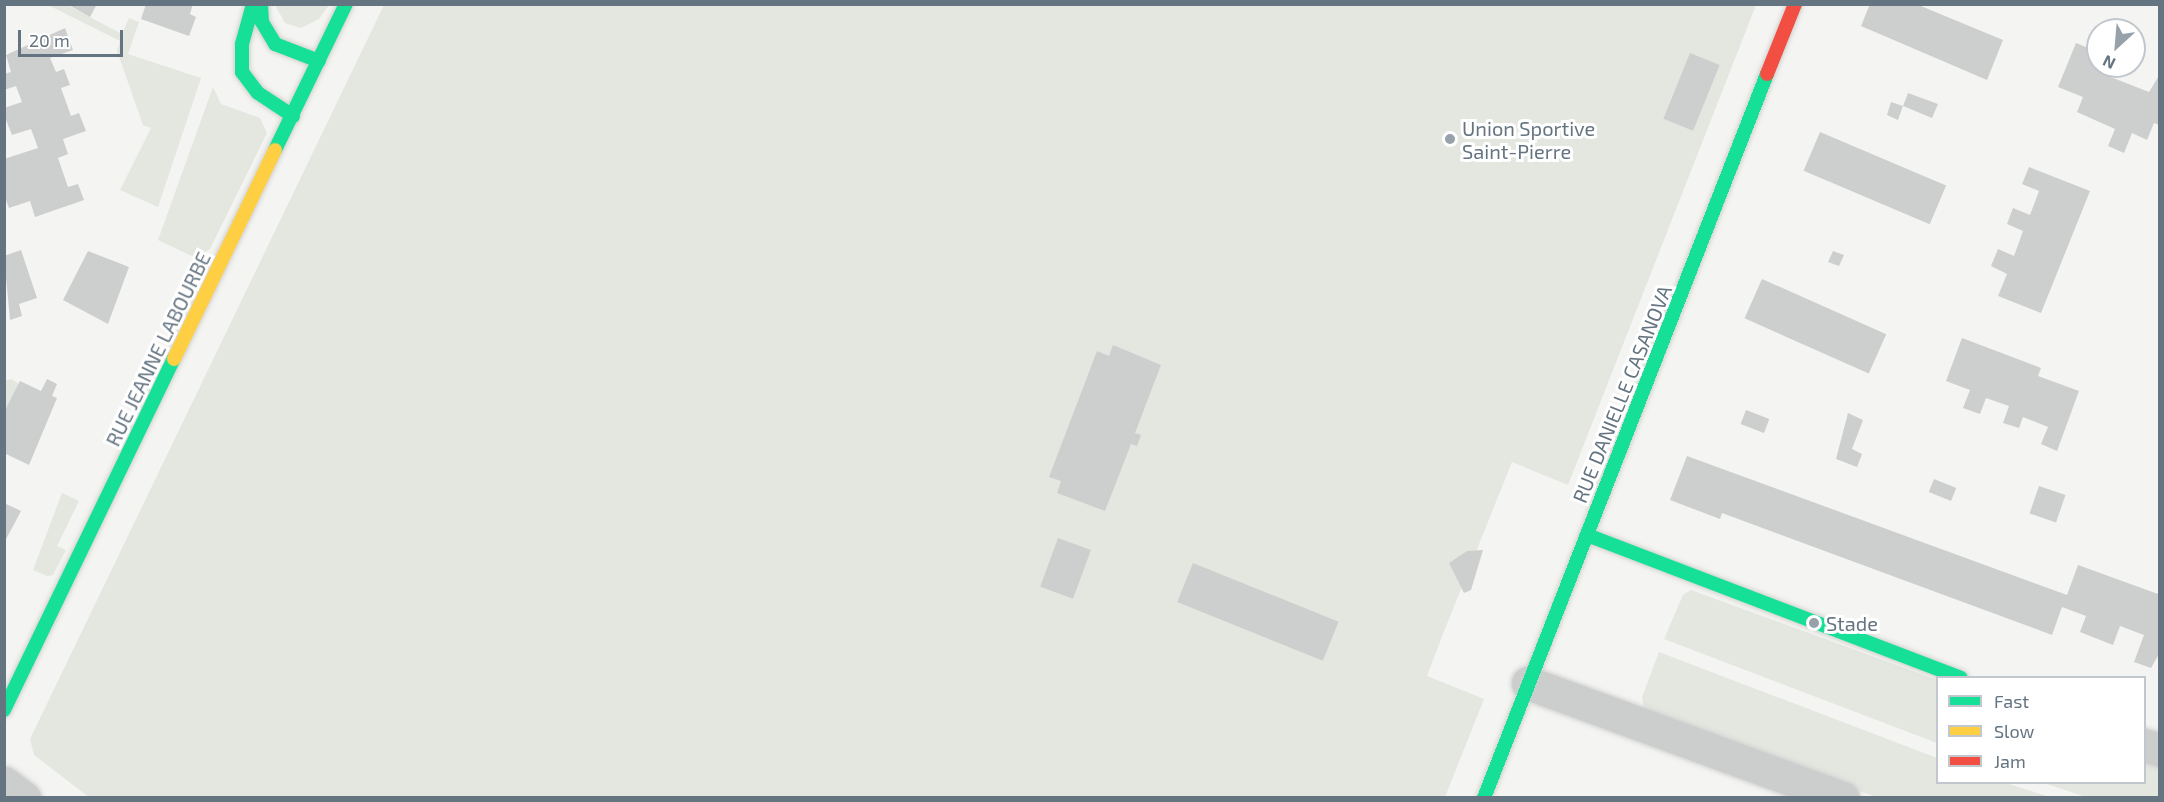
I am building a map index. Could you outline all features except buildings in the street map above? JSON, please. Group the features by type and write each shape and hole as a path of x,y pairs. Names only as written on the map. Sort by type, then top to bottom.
{"street":[{"path":"254,4 242,44 242,72 258,93 293,116"},
{"path":"261,4 262,22 275,44 319,61"},
{"name":"RUE JEANNE LABOURBE","path":"4,710 346,4"},
{"name":"RUE DANIELLE CASANOVA","path":"1484,798 1795,4"},
{"path":"1587,535 1956,676"},
{"path":"1528,683 1843,798"},
{"path":"4,783 24,798"}],"shaded area":[{"path":"48,5 67,5 122,34 129,18 139,22 128,54 201,78 158,207 120,190 151,128 143,125 117,51 120,41"},
{"path":"275,5 329,5 319,19 301,28 285,23"},
{"path":"384,5 1756,5 1568,485 1512,462 1443,634 1427,676 1484,699 1445,797 90,798 34,755 30,739"},
{"path":"213,87 221,104 260,118 267,133 210,249 196,258 158,240"},
{"path":"11,379 19,384 5,411 5,381"},
{"path":"62,493 79,501 57,546 66,550 53,575 47,576 33,570"},
{"path":"1691,590 1936,680 1936,743 1664,639 1683,595"},
{"path":"1659,652 1936,758 1936,784 2009,784 2050,797 1876,797 1644,710 1642,697"},
{"path":"2146,752 2159,758 2159,797 2086,797 2047,784 2146,784"}],"traffic: fast":[{"path":"253,4 242,44 242,72 258,93 293,116"},
{"path":"261,4 262,22 275,44 319,61"},
{"path":"275,150 346,4"},
{"path":"1484,798 1767,74"},
{"path":"4,710 174,359"},
{"path":"1587,535 1956,676"}],"traffic: slow":[{"path":"174,359 275,150"}],"traffic: jam":[{"path":"1767,74 1795,4"}],"place":[{"name":"Union Sportive Saint-Pierre","path":"1450,139"},
{"name":"Stade","path":"1814,623"}]}
